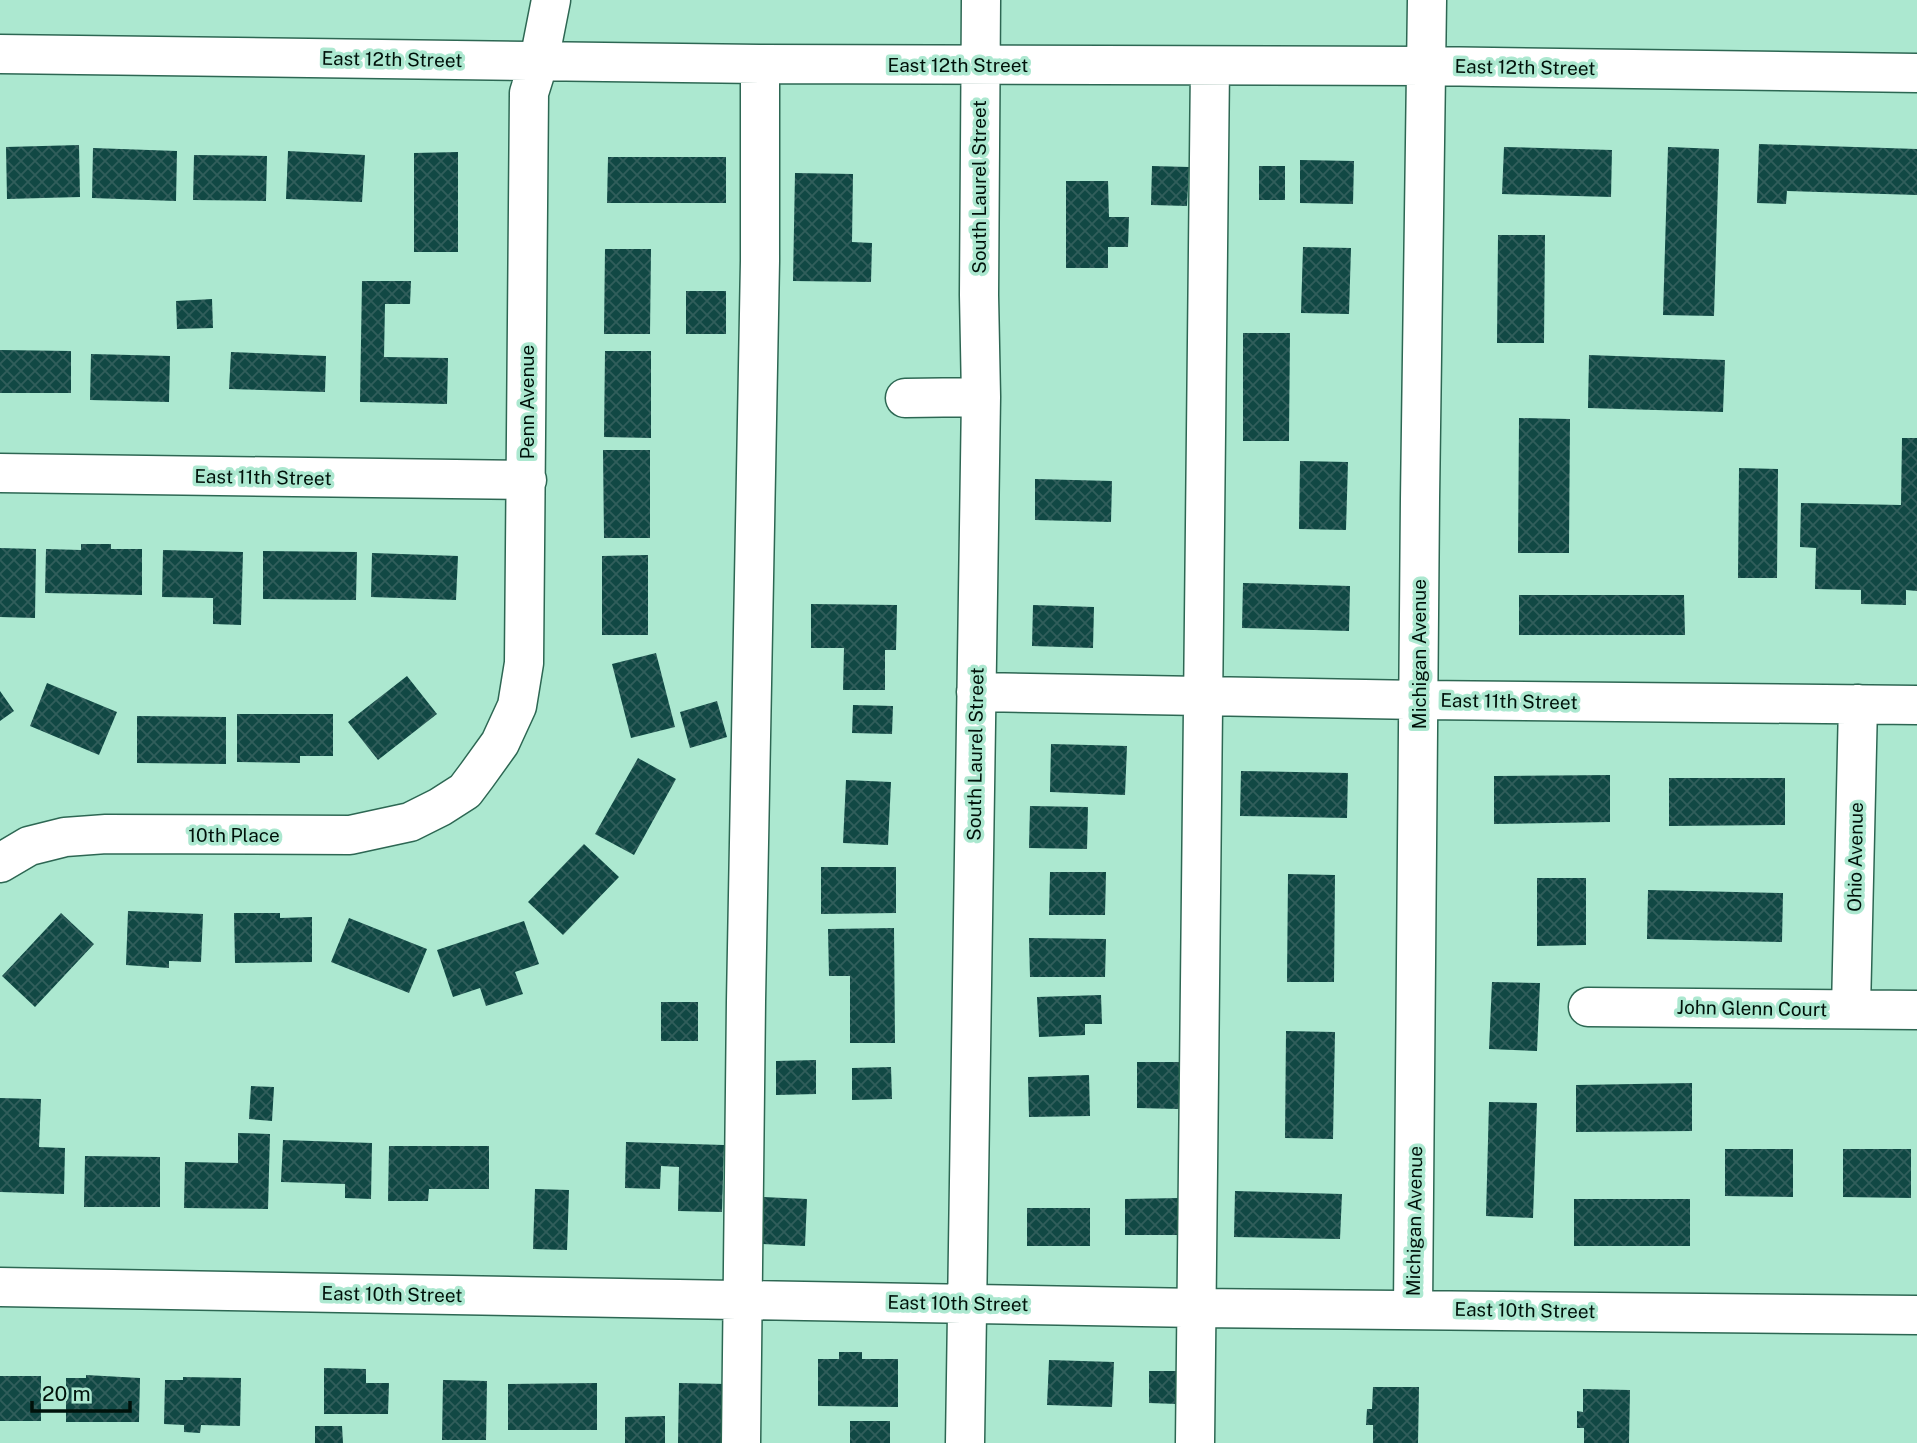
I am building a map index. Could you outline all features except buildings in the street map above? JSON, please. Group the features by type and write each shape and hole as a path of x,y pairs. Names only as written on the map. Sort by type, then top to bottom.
{"street":[{"name":"Penn Avenue","path":"464,791 500,743 517,706 524,663 529,93 539,61 551,0"},
{"name":"South Laurel Street","path":"965,1443 981,397 981,0"},
{"name":"Michigan Avenue","path":"1413,1308 1427,0"},
{"name":"East 12th Street","path":"0,54 760,64 1426,66 1917,73"},
{"path":"741,1443 746,987 760,261 760,64"},
{"path":"1195,1443 1210,66"},
{"path":"905,398 981,397"},
{"name":"East 11th Street","path":"0,473 527,480"},
{"name":"East 11th Street","path":"976,692 1917,705"},
{"name":"Ohio Avenue","path":"1852,1009 1858,704"},
{"name":"10th Place","path":"0,863 29,846 65,837 106,834 349,835 410,822 464,791"},
{"name":"John Glenn Court","path":"1588,1007 1917,1010"},
{"name":"East 10th Street","path":"0,1287 1197,1308 1917,1315"}]}
